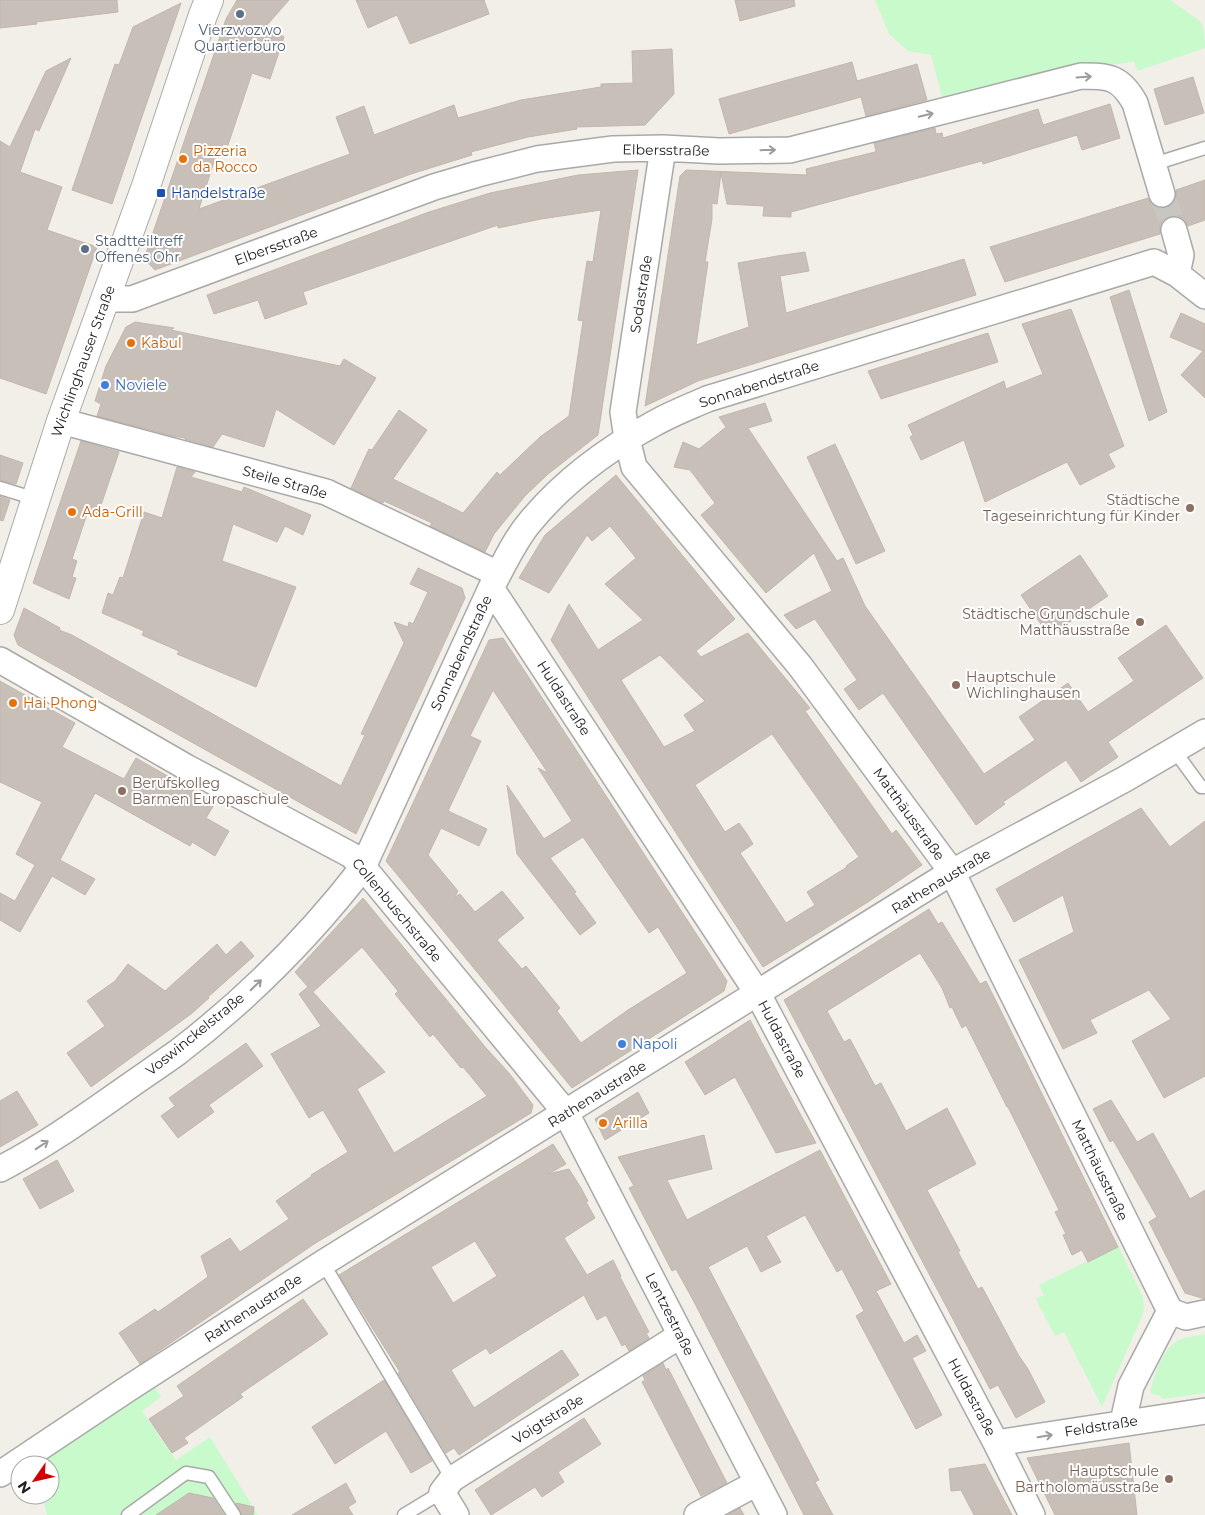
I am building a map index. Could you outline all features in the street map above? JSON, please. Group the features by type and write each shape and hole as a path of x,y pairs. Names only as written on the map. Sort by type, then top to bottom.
{"street":[{"name":"Wichlinghauser Straße","path":"0,610 61,422 146,186 203,15 210,0"},
{"name":"Elbersstraße","path":"106,299 132,299 434,187 538,159 613,149 790,150 1080,76 1105,76 1128,90 1135,103 1162,194"},
{"name":"Sodastraße","path":"627,439 623,412 663,148"},
{"path":"1174,230 1181,255 1177,274"},
{"name":"Sonnabendstraße","path":"363,867 495,581 509,555 529,523 568,482 627,439 656,422 706,399 1154,262 1177,274 1205,296"},
{"name":"Steile Straße","path":"61,422 326,492 495,581"},
{"name":"Matthäusstraße","path":"627,439 634,467 800,666 952,872 1170,1310"},
{"name":"Huldastraße","path":"495,581 758,994 996,1443 1032,1515"},
{"name":"Collenbuschstraße","path":"0,660 186,766 351,855 363,867 566,1112"},
{"name":"Rathenaustraße","path":"0,1474 323,1263 952,872 1125,779 1205,732"},
{"name":"Voswinckelstraße","path":"0,1169 28,1155 78,1122 178,1051 246,994 299,942 333,906 363,867"},
{"name":"Lentzestraße","path":"566,1112 774,1515"},
{"path":"1123,1422 1131,1386 1170,1310 1186,1317 1205,1313"},
{"name":"Voigtstraße","path":"447,1486 681,1335"},
{"name":"Feldstraße","path":"996,1443 1123,1422 1205,1411"},
{"path":"697,1515 757,1483"},
{"path":"447,1486 456,1515"}],"lane":[{"path":"1154,164 1205,148"},
{"path":"0,488 36,499"},
{"path":"1174,750 1201,787 1205,787"},
{"path":"323,1263 447,1486 404,1515"},
{"path":"128,1515 186,1473 209,1477 234,1515"}],"green space":[{"path":"875,0 1170,0 1200,21 1203,26 1205,48 1137,71 1134,61 1121,64 1087,65 1028,76 942,97 931,55 908,51 889,34"},
{"path":"1118,1246 1143,1297 1144,1309 1102,1407 1064,1332 1055,1336 1036,1299 1044,1295 1039,1285"},
{"path":"1205,1334 1205,1393 1163,1399 1161,1396 1150,1393 1159,1366 1170,1347 1181,1339"},
{"path":"152,1383 161,1397 142,1411 176,1460 210,1437 258,1515 47,1515 45,1505 60,1505 60,1455 44,1455"}],"building":[{"path":"0,0 117,0 118,12 0,28"},
{"path":"237,0 289,0 267,25 284,37 270,79 252,73 228,145 223,144 220,153 217,152 199,209 350,154 336,117 364,106 374,135 454,105 458,118 521,100 601,87 601,84 633,83 632,51 672,49 674,94 645,125 576,127 577,129 528,137 471,152 472,155 411,174 155,270 144,259 226,19"},
{"path":"356,0 484,0 489,14 410,44 397,15 368,28"},
{"path":"735,0 794,0 795,6 740,21"},
{"path":"181,3 112,204 72,190 115,64 119,65 133,27"},
{"path":"71,58 39,131 35,129 20,172 62,187 47,230 97,247 46,394 0,378 0,141 10,147 46,71"},
{"path":"852,62 857,81 917,64 927,100 866,116 861,97 729,134 719,99"},
{"path":"1193,77 1204,113 1165,125 1154,89"},
{"path":"1110,104 1120,138 1082,150 1077,135 983,164 982,161 791,212 791,217 763,216 764,206 727,204 721,173 717,204 712,203 712,219 705,262 708,262 696,345 749,327 738,263 777,256 805,252 809,271 780,276 786,313 964,259 976,295 698,381 645,406 680,176 686,170 807,175 806,169 875,152 874,143 935,128 936,134 942,133 943,138 1038,109 1043,125"},
{"path":"638,170 598,435 548,474 525,496 494,534 485,552 430,526 432,523 351,488 369,449 372,450 399,410 427,430 393,479 463,513 497,472 500,475 540,437 569,416 583,321 578,320 587,261 593,262 601,210 498,228 498,225 303,292 307,304 265,319 258,300 214,314 207,295 429,212 490,193 578,175"},
{"path":"1205,180 1205,220 1188,226 1184,219 1178,216 1170,216 1163,220 1160,226 1160,234 1005,282 990,247 1148,198 1152,205 1158,208 1167,208 1173,204 1176,198 1176,190"},
{"path":"1129,290 1167,412 1149,421 1110,297"},
{"path":"1071,309 1124,446 1108,454 1115,467 1080,485 1067,462 985,502 964,440 921,460 910,437 913,435 908,425 1004,381 1006,389 1043,374 1022,324"},
{"path":"1181,313 1205,324 1205,398 1181,375 1203,351 1170,337"},
{"path":"135,322 174,328 171,330 340,366 344,359 376,378 334,445 276,409 264,447 222,434 213,447 97,416 101,404 95,401 106,366 126,327"},
{"path":"988,333 998,362 881,399 868,371"},
{"path":"765,403 772,421 748,428 837,561 843,558 865,606 984,774 1035,740 1019,717 1068,683 1088,712 1134,681 1118,658 1166,625 1203,678 1108,742 1118,757 1081,782 1066,760 1003,802 1005,804 976,825 883,693 859,710 844,689 857,680 815,619 796,629 784,615 832,591 814,553 766,593 701,515 715,503 690,470 674,467 683,442 699,449 726,427 719,417"},
{"path":"81,441 119,452 97,517 87,514 72,559 77,561 72,577 76,578 69,599 33,583"},
{"path":"835,444 885,551 856,564 807,457"},
{"path":"0,455 23,463 16,484 0,480"},
{"path":"177,467 195,472 191,477 242,492 244,487 311,515 303,535 285,526 277,542 233,524 222,561 296,587 256,687 177,654 179,651 142,635 144,631 102,613 108,593 113,595 120,577 123,578 144,512 162,518"},
{"path":"616,475 735,619 696,651 701,657 748,633 810,708 805,711 892,834 896,830 922,865 868,902 763,967 551,640 569,604 598,650 643,620 605,584 636,558 610,526 592,541 587,535 549,593 519,578 545,535","holes":["660,655 705,701 684,715 695,731 664,747 621,680","772,734 859,857 847,867 807,892 815,905 786,923 740,853 753,844 747,834 739,823 725,832 695,785"]},
{"path":"0,496 10,500 3,521 0,520"},
{"path":"1080,555 1108,596 1049,636 1021,595"},
{"path":"418,568 462,588 465,598 356,834 18,645 14,635 24,608 60,628 59,630 72,635 341,786 365,735 361,734 404,643 394,622 408,627 409,622 413,624 428,592 410,584"},
{"path":"503,638 727,981 724,991 572,1088 386,861 489,640","holes":["493,690 548,773 538,768 572,821 544,839 507,785 517,854 580,935 596,923 574,893 576,892 550,858 583,837 649,933 658,927 687,973 628,1010 581,1043 557,1011 560,1008 526,966 522,969 497,940 524,918 502,891 475,912 460,894 455,897 458,891 428,855 441,828 479,846 487,829 448,811 481,741 470,736"]},
{"path":"0,681 75,723 62,747 124,779 136,758 215,803 206,818 229,831 215,856 192,842 190,846 95,793 60,860 95,879 85,895 52,876 20,932 0,920 0,893 15,901 35,865 16,854 42,802 0,782"},
{"path":"1141,808 1170,847 1205,821 1205,1076 1164,1098 1132,1041 1171,1019 1149,990 1090,1020 1097,1033 1063,1049 1019,960 1074,932 1063,895 1014,922 996,889"},
{"path":"363,898 486,1048 509,1073 533,1105 531,1113 314,1244 140,1364 119,1333 155,1309 158,1312 208,1277 201,1256 230,1238 240,1252 289,1219 276,1201 311,1175 348,1152 323,1110 309,1118 271,1054 321,1026 299,994 308,987 295,972","holes":["362,947 398,991 395,994 430,1037 433,1034 487,1096 394,1153 357,1089 385,1072 313,992"]},
{"path":"929,909 938,924 942,922 980,984 986,981 1118,1247 1088,1262 1082,1250 1072,1255 1063,1235 1066,1234 1055,1212 1059,1210 1008,1107 966,1025 962,1028 952,1007 950,1008 942,988 920,953 827,1011 844,1042 850,1039 875,1086 881,1083 906,1131 947,1108 976,1164 927,1190 978,1289 982,1287 1045,1402 1016,1418 998,1385 990,1389 784,1000"},
{"path":"241,941 254,956 191,1014 91,1087 67,1053 105,1026 87,1001 115,981 128,964 165,991 217,944 226,955"},
{"path":"750,1020 816,1143 776,1153 735,1077 705,1095 685,1062"},
{"path":"246,1043 263,1066 209,1105 214,1112 178,1138 161,1116 175,1106 169,1098"},
{"path":"17,1091 38,1125 0,1147 0,1101"},
{"path":"638,1092 649,1113 605,1140 595,1119"},
{"path":"1111,1100 1137,1142 1153,1133 1190,1199 1205,1190 1205,1299 1185,1293 1149,1222 1157,1217 1113,1140 1110,1142 1093,1109"},
{"path":"704,1135 712,1169 667,1180 687,1220 820,1150 891,1284 876,1291 904,1343 917,1335 926,1351 912,1358 942,1415 916,1429 856,1316 864,1311 842,1269 837,1272 805,1215 766,1236 781,1262 761,1272 747,1246 708,1267 819,1480 815,1482 833,1515 804,1515 692,1298 676,1269 672,1271 629,1188 634,1186 618,1157"},
{"path":"553,1144 566,1164 548,1174 569,1169 588,1201 586,1202 595,1218 564,1238 587,1275 613,1260 649,1332 646,1333 649,1338 629,1351 625,1344 622,1346 606,1315 597,1320 584,1295 490,1354 486,1348 451,1370 474,1408 562,1350 579,1375 459,1455 454,1448 446,1453 398,1373 400,1372 339,1275","holes":["475,1241 497,1276 453,1303 431,1267"]},
{"path":"57,1160 74,1191 40,1209 23,1179"},
{"path":"303,1299 328,1334 240,1394 243,1397 184,1438 188,1443 172,1453 149,1419 184,1396 177,1386"},
{"path":"663,1363 666,1370 668,1368 727,1483 701,1496 642,1382 645,1380 643,1376"},
{"path":"384,1380 432,1461 411,1473 386,1431 335,1464 312,1427"},
{"path":"584,1418 601,1444 558,1472 564,1482 542,1497 535,1487 491,1515 475,1490"},
{"path":"1129,1443 1137,1515 1055,1515 1027,1458"},
{"path":"985,1464 1012,1515 974,1515 961,1490 951,1491 949,1469"},
{"path":"346,1483 356,1502 348,1507 353,1515 292,1515"},
{"path":"189,1493 213,1498 224,1515 156,1515"},
{"path":"236,1503 254,1507 253,1515 242,1515"},
{"path":"740,1508 744,1515 728,1515"}],"tunnel":[{"path":"1162,194 1174,230"}],"place":[{"name":"Vierzwozwo Quartierbüro","path":"240,14"},
{"name":"Pizzeria da Rocco","path":"183,159"},
{"name":"Handelstraße","path":"161,193"},
{"name":"Stadtteiltreff Offenes Ohr","path":"85,249"},
{"name":"Kabul","path":"131,343"},
{"name":"Noviele","path":"105,385"},
{"name":"Städtische Tageseinrichtung für Kinder","path":"1190,508"},
{"name":"Ada-Grill","path":"72,512"},
{"name":"Städtische Grundschule Matthäusstraße","path":"1140,622"},
{"name":"Hauptschule Wichlinghausen","path":"956,685"},
{"name":"Hai Phong","path":"13,703"},
{"name":"Berufskolleg Barmen Europaschule","path":"122,791"},
{"name":"Napoli","path":"622,1044"},
{"name":"Arilla","path":"603,1123"},
{"name":"Hauptschule Bartholomäusstraße","path":"1169,1479"}]}
